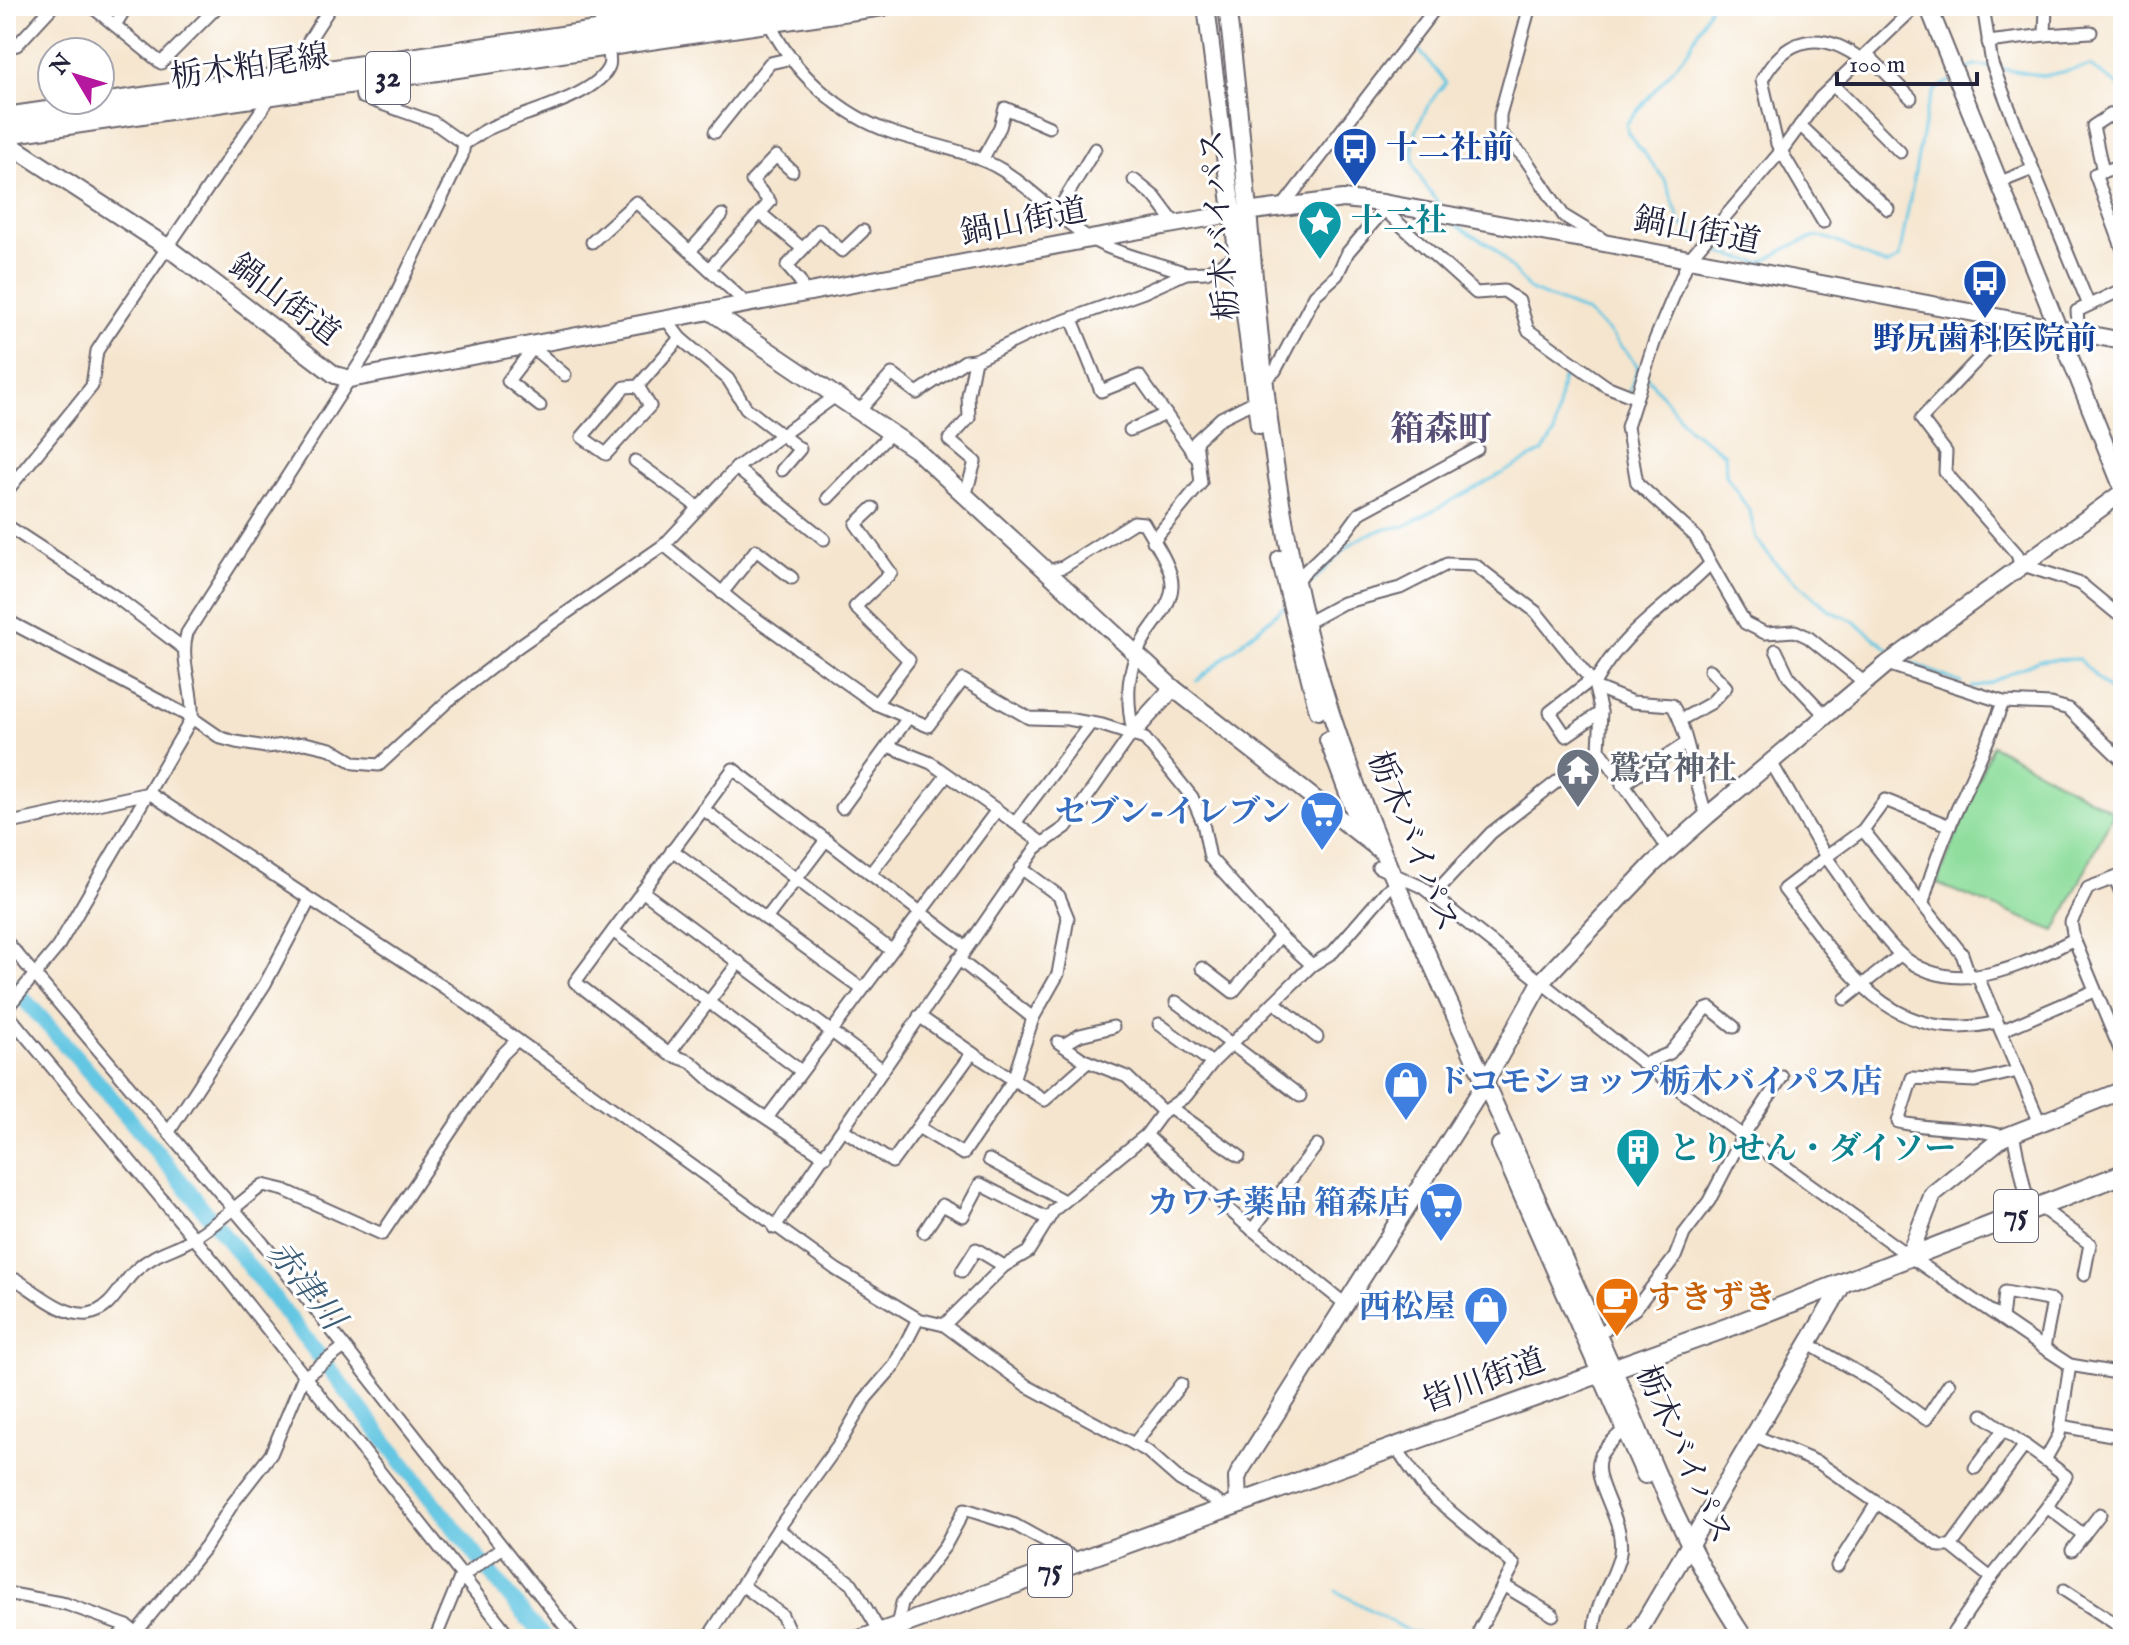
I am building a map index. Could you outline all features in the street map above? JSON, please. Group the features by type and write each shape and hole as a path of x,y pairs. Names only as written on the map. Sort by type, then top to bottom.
{"main road":[{"name":"栃木粕尾線","path":"6,134 359,82 604,37 768,11 883,6"},
{"name":"栃木粕尾線","path":"6,117 286,77 604,37"},
{"name":"皆川街道","path":"862,1639 1843,1284 2123,1174"}],"street":[{"path":"6,47 17,45 53,6"},
{"path":"91,6 161,63 218,6"},
{"path":"115,25 127,6"},
{"path":"6,492 92,386 97,351 286,77 331,6"},
{"path":"512,1639 306,1374 6,1010 38,975 192,718 194,697 183,648 187,633 372,344 458,165 464,144 491,127 598,81 609,67 611,57 597,6"},
{"name":"栃木バイパス","path":"1206,6 1275,470 1296,580 1330,712 1383,863 1605,1369 1652,1463 1687,1547 1745,1639"},
{"name":"栃木バイパス","path":"1227,6 1239,212 1235,257 1276,537 1302,657 1365,837 1383,863 1387,890 1597,1335 1624,1429 1732,1639"},
{"path":"1283,206 1437,6"},
{"path":"1530,6 1500,115 1500,133 1524,157 1564,216 1609,244"},
{"path":"1865,683 1808,637 1795,631 1765,633 1745,623 1695,536 1637,483 1627,427 1634,397 1689,259 1834,86 1916,6"},
{"path":"1238,1502 1237,1478 1240,1471 1482,1089 1541,982 1669,850 1707,816 1887,664 2123,490 1928,6"},
{"path":"1983,6 1992,64 2088,303"},
{"path":"2045,35 2046,6"},
{"path":"768,11 792,58 826,96 849,114 890,132 982,160 1004,170 1090,239 1186,273"},
{"path":"1988,42 2091,32"},
{"path":"1823,222 1782,150 1763,94 1762,80 1773,60 1812,39 1836,44 1865,58 1911,98"},
{"path":"715,132 770,63 792,58"},
{"path":"359,82 362,97 433,122 464,144"},
{"path":"1834,86 1900,152"},
{"path":"982,160 1000,127 1005,108 1049,127"},
{"path":"2103,172 2093,126 2110,115 2123,126"},
{"path":"1800,125 1888,209"},
{"name":"鍋山街道","path":"6,142 167,247 335,375 350,379 1090,239 1239,212 1343,199 1609,244 2123,341"},
{"path":"1057,212 1095,149"},
{"path":"709,269 770,202 752,181 776,156 792,171"},
{"path":"2123,165 2095,174 2123,250"},
{"path":"1998,183 2033,169"},
{"path":"1134,180 1155,197 1176,225"},
{"path":"592,242 636,202 747,304"},
{"path":"1264,381 1275,371 1315,295 1337,275 1348,252 1383,206 1476,293 1504,291 1519,301 1528,330 1606,386 1634,397"},
{"path":"760,213 803,249"},
{"path":"690,251 722,215"},
{"path":"803,293 800,281 787,266 819,230 842,251 863,231"},
{"path":"860,410 892,374 917,393 965,361 975,360 1186,273 1206,272 1235,257"},
{"path":"2079,333 2077,311 2088,303 2123,289"},
{"path":"710,311 860,410 966,493 1173,688 1365,837"},
{"path":"666,319 680,338 728,379 746,408 800,449 782,470"},
{"path":"1072,319 1101,391 1139,376 1196,457"},
{"path":"2020,564 2017,554 1945,472 1946,452 1921,419 2002,334 2024,323"},
{"path":"638,386 650,406 606,454 582,437 625,387 638,386 680,338"},
{"path":"540,406 508,381 535,345 565,375"},
{"path":"966,493 975,462 949,440 969,418 968,396 975,360"},
{"path":"6,620 192,718 221,738 266,747 305,743 331,749 355,763 379,765 448,701 508,654 664,545 736,468 837,395"},
{"path":"1153,541 1201,483 1194,447 1203,431 1255,401"},
{"path":"1130,430 1166,414"},
{"path":"828,498 891,433"},
{"path":"1296,580 1346,532 1360,513 1477,449"},
{"path":"635,461 698,507"},
{"path":"736,468 824,539"},
{"path":"873,508 856,524 891,573 855,607 909,660 876,704"},
{"path":"1047,571 1063,567 1134,522 1144,523 1172,588 1167,607 1137,652 1127,694 1133,732"},
{"path":"6,525 116,597 183,648"},
{"path":"664,545 722,593 876,704 908,718 928,726 963,680 1029,718 1091,723 1133,732 1145,739 1192,797 1203,823 1210,858 1280,936 1312,965"},
{"path":"722,593 756,550 792,578"},
{"path":"1306,623 1343,603 1400,588 1447,564 1475,565 1536,612 1594,684 1601,712 1599,749 1669,850"},
{"path":"2020,564 2081,584 2115,612 2123,614"},
{"path":"1601,712 1566,736 1550,712 1594,684 1610,655 1621,643 1709,565"},
{"path":"1776,650 1789,677 1826,716"},
{"path":"1887,664 2003,702 2051,704 2069,709 2123,761"},
{"path":"1682,719 1711,703 1726,687 1710,670"},
{"path":"1594,684 1632,702 1672,705 1682,719 1685,744 1707,816"},
{"path":"774,1228 1021,868 1042,843 1066,827 1133,732 1173,688"},
{"path":"1923,903 1950,826 1987,746 2003,702"},
{"path":"842,808 908,718"},
{"path":"1015,823 1091,723"},
{"path":"1622,785 1685,744"},
{"path":"888,746 931,763 1042,843"},
{"path":"1432,896 1491,833 1599,749"},
{"path":"1771,762 1826,857 1900,955 1948,976 1974,977 2023,966 2074,939"},
{"path":"825,1157 691,1062 669,1054 575,982 733,769 966,947"},
{"path":"870,874 947,775"},
{"path":"6,824 149,793 445,988 774,1228 918,1319 944,1325 1027,1386 1134,1444 1180,1480 1218,1502 1219,1509"},
{"path":"1950,826 1885,800 1863,830 1784,889 1861,987 1897,1015 1943,1029 1999,1027 2094,991"},
{"path":"703,809 891,950"},
{"path":"767,1118 997,810"},
{"path":"1863,830 1962,954 1999,1027 2040,1123"},
{"path":"766,919 826,840"},
{"path":"672,850 862,989"},
{"path":"1383,863 1432,896 1644,1064 1909,1256 2070,1365 2123,1374"},
{"path":"918,1127 963,1154 1013,1080 1033,1018 1058,974 1068,918 1059,896 1021,868"},
{"path":"2123,898 2119,876 2088,888 2071,922 2074,939 2094,991 2123,1057"},
{"path":"944,1325 1004,1266 1028,1252 1048,1219 1064,1201 1146,1135 1274,1002 1312,965 1333,952 1387,890"},
{"path":"642,891 883,1070"},
{"path":"170,1130 265,984 309,901"},
{"path":"613,931 801,1071"},
{"path":"1202,968 1233,992 1280,936"},
{"path":"6,941 170,1130 343,1348 497,1550 575,1639"},
{"path":"1845,999 1900,955"},
{"path":"958,959 1033,1018"},
{"path":"669,1054 739,962"},
{"path":"1176,1002 1300,1096"},
{"path":"1274,1002 1317,1037"},
{"path":"1644,1064 1670,1053 1705,1010 1710,1008 1734,1027"},
{"path":"919,1016 1045,1100 1088,1062"},
{"path":"1159,1024 1212,1063"},
{"path":"1113,1027 1061,1043 1088,1062 1127,1077 1167,1110 1239,1156"},
{"path":"6,1283 17,1280 67,1311 84,1314 99,1311 115,1298 134,1272 161,1251 193,1239 263,1185 284,1190 382,1234 502,1055 515,1042"},
{"path":"844,1130 892,1162 972,1053"},
{"path":"2009,1135 1977,1129 1934,1130 1898,1122 1912,1078 1975,1081 2018,1071"},
{"path":"1597,1335 1635,1309 1675,1257 1684,1234 1709,1201 1742,1137 1782,1077"},
{"path":"1909,1256 1933,1194 2009,1135 2123,1090"},
{"path":"1146,1135 1252,1230 1344,1303"},
{"path":"2009,1135 2025,1190 2038,1208 2090,1244 2084,1275"},
{"path":"1252,1230 1317,1145"},
{"path":"989,1160 1064,1201"},
{"path":"924,1232 942,1205 963,1216 980,1184 1048,1219"},
{"path":"962,1271 976,1249 1004,1266"},
{"path":"1634,1639 1843,1284"},
{"path":"2002,1319 2005,1292 2053,1301 2044,1348"},
{"path":"707,1639 778,1529 841,1441 866,1398 894,1366 918,1319"},
{"path":"1807,1343 1880,1385 1926,1419 1949,1384"},
{"path":"117,1639 136,1633 206,1546 271,1454 306,1374 343,1348"},
{"path":"2045,1460 2061,1426 2070,1365"},
{"path":"1134,1444 1181,1384"},
{"path":"1949,1639 1991,1578 2047,1507 2066,1476 1983,1415"},
{"path":"2061,1426 2123,1437"},
{"path":"1594,1639 1594,1620 1619,1557 1621,1530 1599,1470 1600,1456 1624,1429"},
{"path":"1975,1468 2003,1430"},
{"path":"1753,1435 1819,1463 1940,1546 1951,1546 1991,1578"},
{"path":"1951,1546 2025,1445"},
{"path":"1395,1446 1426,1491 1514,1565 1480,1629"},
{"path":"1837,1566 1877,1503"},
{"path":"2047,1507 2084,1535"},
{"path":"778,1529 852,1584 889,1629 902,1603 945,1546 965,1509 1015,1525 1078,1560"},
{"path":"2072,1550 2100,1514"},
{"path":"435,1639 462,1577 497,1550"},
{"path":"742,1585 782,1615 793,1639"},
{"path":"1503,1585 1553,1615"},
{"path":"2064,1590 2122,1629 2116,1639"},
{"path":"6,1593 66,1604 136,1633"}],"green space":[{"path":"1992,745 2114,812 2055,931 1937,884"}],"waterway":[{"path":"1700,243 1680,221 1665,180 1628,133 1626,124 1688,51 1710,6"},
{"path":"1414,44 1446,83 1421,120 1413,153 1419,175 1441,207"},
{"path":"1963,72 1974,65 1989,67"},
{"path":"1996,68 2044,76 2090,66 2123,89"},
{"path":"1705,249 1760,263 1804,241 1822,237 1887,265 1899,258 1927,108 1935,90 1950,81"},
{"path":"1452,223 1493,247 1530,290 1586,312 1609,332 1641,370"},
{"path":"1629,392 1638,367"},
{"path":"1303,590 1357,540 1385,529 1405,526 1543,451 1554,435 1562,381 1566,374 1626,399"},
{"path":"1646,375 1689,429 1725,454 1726,475 1750,512 1756,539 1776,564 1830,611 1852,620 1892,652"},
{"path":"1197,681 1285,606"},
{"path":"1901,659 1961,683"},
{"path":"1972,687 1987,684 2039,660 2079,659 2108,689 2123,696"},
{"name":"赤津川","path":"6,980 147,1140 545,1639"},
{"path":"1336,1591 1408,1631 1446,1639"}],"place":[{"name":"十二社前","path":"1355,188"},
{"name":"十二社","path":"1320,261"},
{"name":"野尻歯科医院前","path":"1985,320"},
{"name":"鷲宮神社","path":"1578,809"},
{"name":"セブン-イレブン","path":"1322,852"},
{"name":"ドコモショップ栃木バイパス店","path":"1406,1122"},
{"name":"とりせん・ダイソー","path":"1638,1189"},
{"name":"カワチ薬品 箱森店","path":"1441,1243"},
{"name":"すきずき","path":"1617,1338"},
{"name":"西松屋","path":"1486,1347"}],"district":[{"name":"箱森町","path":"1441,430"}]}
